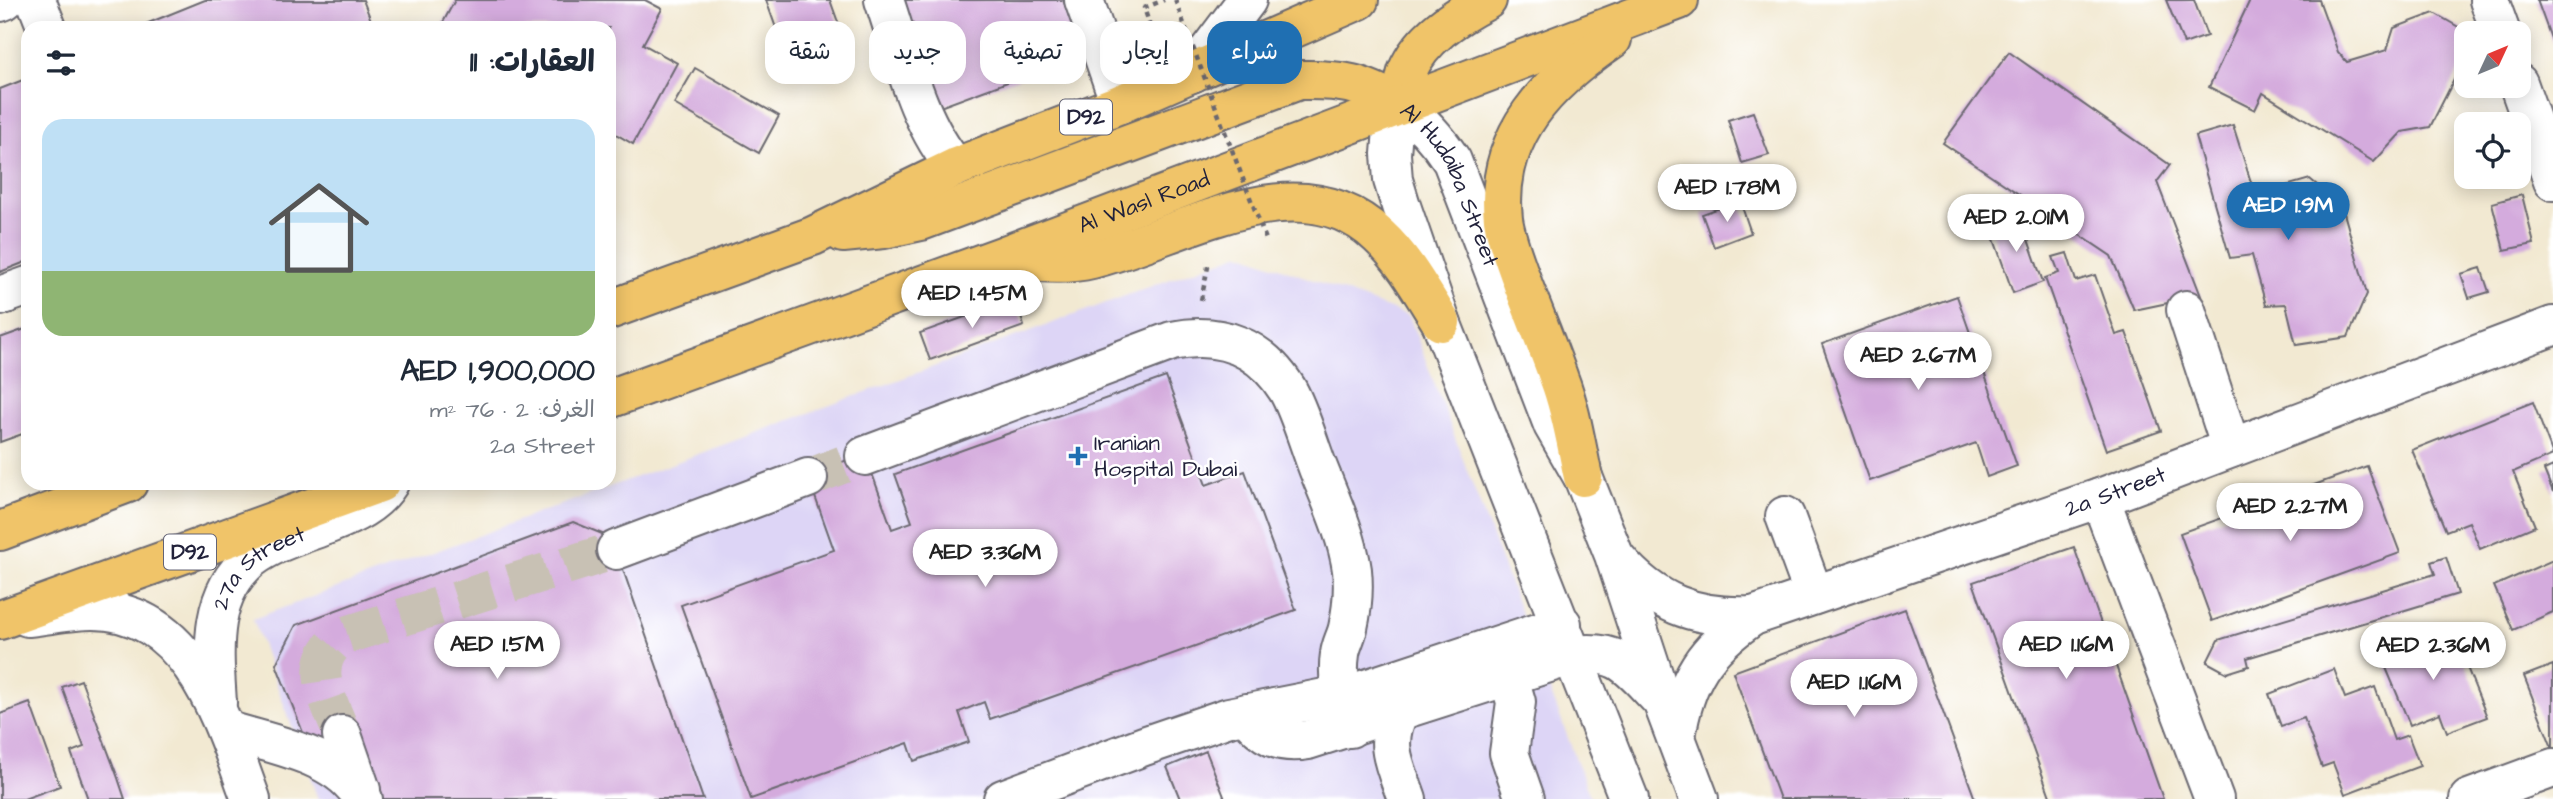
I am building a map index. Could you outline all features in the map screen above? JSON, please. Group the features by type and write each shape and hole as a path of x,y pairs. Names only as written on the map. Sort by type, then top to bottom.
{"main road":[{"name":"D92","path":"1193,73 1359,0"},
{"path":"813,236 884,229 921,221 1299,80 1335,79 1370,88 1400,105 1408,72 1426,44 1455,16 1487,0"},
{"path":"1583,477 1561,383 1515,263 1503,220 1507,162 1521,126 1543,94 1576,63 1668,4"},
{"name":"Al Wasl Road","path":"616,396 1002,256 1668,4"},
{"name":"D92","path":"616,307 813,236 956,167 1166,84"},
{"path":"1002,256 1032,262 1063,263 1093,259 1194,223 1258,206 1271,203 1308,203 1345,213 1377,233 1403,261 1441,322"},
{"path":"0,531 109,490"},
{"name":"D92","path":"0,620 361,490"}],"street":[{"path":"0,2 5,0"},
{"path":"36,0 44,21"},
{"path":"884,0 927,124 944,154 956,167"},
{"path":"1084,0 1120,104"},
{"path":"1193,72 1247,0"},
{"path":"2489,0 2497,21"},
{"path":"2523,98 2553,181"},
{"name":"Al Hudaiba Street","path":"1629,799 1441,322 1393,180 1392,142 1400,105 1430,129 1452,161 1553,425 1583,477 1614,555 1662,701 1699,799"},
{"path":"0,296 21,288"},
{"path":"2186,310 2231,448"},
{"name":"2a Street","path":"1614,555 1631,576 1675,605 1700,614 1726,618 1753,616 2100,498 2231,448 2551,335"},
{"path":"865,456 1172,341 1194,336 1222,339 1249,350 1271,368 1288,390 1345,537 1352,572 1352,607 1340,652 1338,673 1346,712"},
{"path":"616,550 808,478"},
{"name":"27a Street","path":"222,720 213,644 217,615 229,585 251,559 279,543 347,517 374,500 383,490"},
{"path":"2100,498 2214,799"},
{"path":"1785,516 1814,595"},
{"name":"27a Street","path":"0,620 93,610 122,614 140,621 173,642 191,665 222,720 251,799"},
{"name":"2a Street","path":"1676,737 1681,708 1691,679 1714,647 1728,633 1753,616"},
{"path":"1346,712 1376,687 1504,661 1568,640 1594,653 1612,656 1629,667 1662,701"},
{"path":"1003,799 1144,746 1246,713 1399,712 1504,661"},
{"path":"1504,661 1516,702 1510,752 1525,799"},
{"path":"1399,712 1390,736 1390,749 1407,799"},
{"path":"222,720 321,760 347,777 364,799"},
{"path":"342,734 364,799"},
{"path":"2469,799 2553,768"}],"path":[{"path":"1144,8 1164,0"},
{"path":"1175,0 1267,242"}],"shaded area":[{"name":"Iranian Hospital Dubai","path":"1241,253 1409,316 1591,799 318,799 253,619 601,490 616,490 616,485"}],"building":[{"path":"205,0 363,0 371,21 153,21"},
{"path":"455,0 645,0 662,9 643,44 677,63 633,144 616,134 616,21 444,21"},
{"path":"766,0 830,0 838,21 774,21"},
{"path":"891,0 1063,0 1071,21 980,21 980,84 1002,84 932,110 922,84 966,84 966,21 899,21"},
{"path":"2166,0 2194,0 2207,36 2184,44"},
{"path":"2250,0 2319,0 2338,52 2347,62 2387,50 2394,28 2434,13 2454,24 2454,80 2430,127 2402,132 2374,162 2263,93 2255,110 2209,87"},
{"path":"2537,0 2553,0 2553,44"},
{"path":"2009,52 2170,165 2157,182 2201,296 2134,310 2111,256 1943,143"},
{"path":"695,68 779,116 759,153 674,104"},
{"path":"21,81 21,264 0,272 0,89"},
{"path":"1753,112 1769,155 1742,163 1728,120"},
{"path":"2233,125 2255,195 2310,179 2342,206 2367,294 2348,337 2296,345 2286,304 2266,305 2252,255 2230,258 2195,136"},
{"path":"2522,195 2534,244 2504,250 2492,203"},
{"path":"1740,201 1751,233 1714,247 1702,214"},
{"path":"2019,214 2043,282 2013,293 1989,225"},
{"path":"2067,253 2076,281 2095,275 2116,335 2126,332 2161,431 2106,450 2045,278 2059,273 2053,257"},
{"path":"2481,268 2489,292 2469,298 2461,274"},
{"path":"1957,296 2017,466 1987,477 1976,443 1870,481 1822,344"},
{"path":"1015,299 1024,326 930,360 920,333"},
{"path":"21,330 21,434 0,442 0,338"},
{"path":"1166,377 1206,485 1245,471 1296,610 990,719 984,702 959,712 969,742 914,761 908,743 751,799 681,605 834,550 807,474 865,454 892,529 912,522 895,474"},
{"path":"2533,402 2553,455 2513,472 2535,526 2480,549 2469,522 2446,531 2412,450"},
{"path":"2367,466 2400,553 2212,621 2180,533"},
{"path":"2553,466 2553,492 2544,470"},
{"path":"573,522 612,538 703,799 383,799 367,761 342,735 308,745 276,664 296,625"},
{"path":"2074,547 2163,799 2051,799 1973,582"},
{"path":"2446,557 2458,594 2247,658 2249,666 2227,673 2207,662 2218,640 2435,574 2431,562"},
{"path":"2553,560 2553,612 2513,630 2494,586"},
{"path":"1905,609 1975,799 1780,799 1733,672"},
{"path":"2433,629 2444,657 2460,650 2487,717 2447,732 2440,713 2410,725 2379,651"},
{"path":"2553,665 2553,750 2524,676"},
{"path":"2334,669 2345,698 2375,687 2394,740 2408,735 2420,766 2345,794 2333,763 2322,767 2304,718 2281,726 2269,694"},
{"path":"81,680 125,799 88,799 71,752 84,747 62,687"},
{"path":"30,703 60,786 24,799 0,799 0,714"},
{"path":"1206,751 1225,799 1180,799 1167,767"}],"tunnel":[{"path":"808,478 865,456"},
{"path":"342,735 326,694 322,669 325,657 333,645 346,635 616,550"}],"place":[{"name":"Iranian Hospital Dubai","path":"1078,456"}]}
